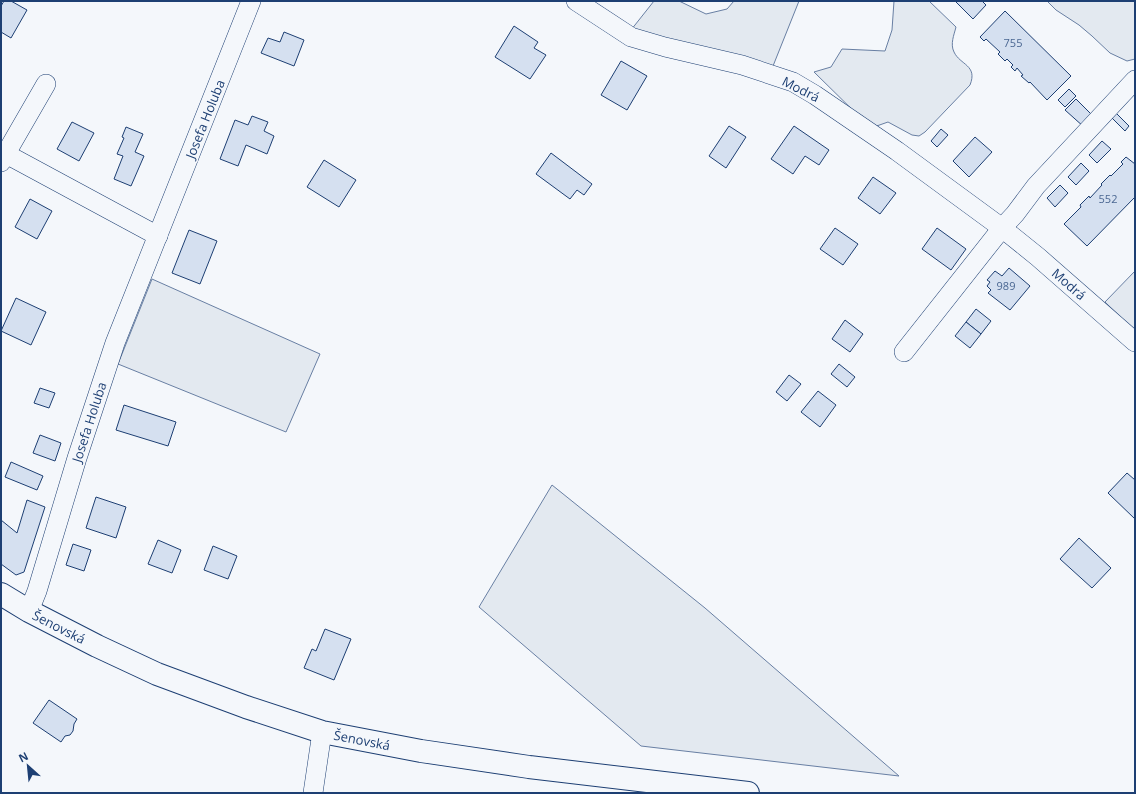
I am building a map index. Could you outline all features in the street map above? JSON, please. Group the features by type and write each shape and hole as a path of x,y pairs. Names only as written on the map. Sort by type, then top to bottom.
{"main road":[{"name":"Šenovská","path":"1,594 29,611 97,646 157,674 246,707 322,732 421,752 529,767 748,793"}],"street":[{"name":"Josefa Holuba","path":"29,611 37,591 77,458 115,343 251,1"},
{"name":"Modrá","path":"576,1 631,37 665,47 742,65 793,82 815,95 897,151 1002,228 1038,257 1135,342"},
{"path":"904,352 1036,186 1135,80"},
{"path":"46,84 3,158 158,236"},
{"path":"313,793 322,732"}],"shaded area":[{"path":"654,1 679,1 706,14 727,9 734,1 799,1 773,66 631,30"},
{"path":"894,1 929,1 956,27 952,46 954,52 972,73 970,85 925,132 919,136 912,135 888,122 871,128 814,72 831,67 842,49 885,51 892,30"},
{"path":"1047,1 1135,1 1135,59 1127,61 1110,53 1079,25 1056,10"},
{"path":"1135,271 1135,331 1105,302"},
{"path":"152,279 320,354 286,432 118,364"},
{"path":"552,485 705,608 899,776 641,746 479,607"}],"building":[{"path":"4,1 11,1 27,10 11,38 1,32 1,6"},
{"path":"982,1 986,5 973,19 956,2"},
{"path":"1005,11 1071,76 1047,100 1030,82 1029,83 1021,76 1023,75 1017,68 1015,71 1011,67 1013,65 1007,59 1005,61 998,54 1000,52 986,39 984,41 980,37"},
{"path":"514,26 538,42 534,48 546,55 530,79 495,57"},
{"path":"284,32 304,40 294,66 261,53 268,38 280,42"},
{"path":"621,61 647,76 627,110 601,95"},
{"path":"1069,89 1076,96 1065,107 1058,100"},
{"path":"1076,99 1094,117 1084,127 1065,110"},
{"path":"1116,113 1129,126 1125,131 1112,118"},
{"path":"252,116 268,122 264,131 274,136 267,154 246,145 238,166 220,159 235,120 248,125"},
{"path":"72,122 94,133 79,161 57,149"},
{"path":"729,126 746,137 726,168 709,156"},
{"path":"794,126 829,150 819,165 805,156 793,174 771,159"},
{"path":"126,127 143,134 135,152 144,156 131,186 114,179 123,156 117,154 124,138 122,137"},
{"path":"941,129 948,135 937,147 931,141"},
{"path":"975,137 992,152 969,177 953,161"},
{"path":"1102,141 1111,149 1097,163 1089,155"},
{"path":"551,153 592,184 584,195 577,190 570,199 536,174"},
{"path":"1126,157 1135,164 1135,197 1087,246 1064,224 1081,207 1080,205 1089,196 1090,198 1102,185 1101,184 1123,164 1121,162"},
{"path":"324,160 356,180 339,207 307,187"},
{"path":"1081,163 1089,171 1076,185 1068,177"},
{"path":"873,177 896,193 880,214 858,198"},
{"path":"1060,185 1068,193 1055,207 1047,198"},
{"path":"30,199 52,211 37,239 15,227"},
{"path":"835,228 858,244 843,265 820,249"},
{"path":"937,228 966,249 951,270 922,249"},
{"path":"189,230 217,241 200,284 172,273"},
{"path":"1009,268 1030,286 1010,310 988,293 991,290 987,286 990,282 987,280 995,271 1002,276"},
{"path":"16,298 46,312 31,345 1,331"},
{"path":"976,309 991,321 981,334 966,322"},
{"path":"845,320 863,334 850,352 832,339"},
{"path":"966,322 981,334 970,348 955,336"},
{"path":"839,364 855,377 847,387 831,374"},
{"path":"789,375 801,384 787,401 776,392"},
{"path":"40,388 55,393 49,408 34,403"},
{"path":"818,391 836,405 820,427 801,412"},
{"path":"124,405 176,422 168,446 116,430"},
{"path":"40,435 61,443 55,461 33,453"},
{"path":"11,462 43,476 37,490 5,477"},
{"path":"1127,473 1135,480 1135,519 1108,493"},
{"path":"96,497 126,507 116,538 86,528"},
{"path":"27,500 45,507 24,572 16,575 1,564 1,520 17,533"},
{"path":"1079,538 1111,568 1092,588 1060,559"},
{"path":"158,540 181,550 172,573 148,564"},
{"path":"73,544 91,550 84,571 66,565"},
{"path":"213,546 237,556 228,579 204,570"},
{"path":"325,629 351,639 334,680 304,668 312,649 316,651"},
{"path":"49,700 77,719 74,724 73,731 70,735 65,736 61,742 33,723"}]}
